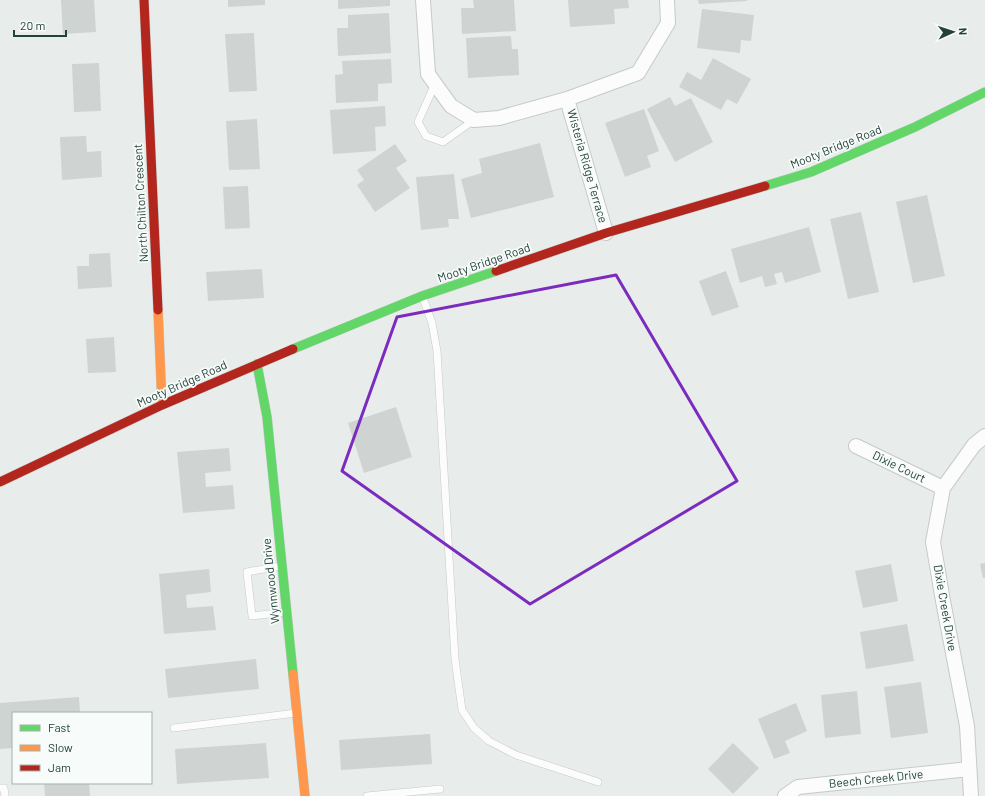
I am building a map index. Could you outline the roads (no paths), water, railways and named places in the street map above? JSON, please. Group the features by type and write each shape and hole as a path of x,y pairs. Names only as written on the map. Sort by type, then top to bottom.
{"main road":[{"name":"North Chilton Crescent","path":"144,0 162,405"},
{"name":"Mooty Bridge Road","path":"0,482 162,405 422,296 606,233 812,172 915,127 985,92"},
{"name":"Wynnwood Drive","path":"257,364 267,417 304,796"}],"street":[{"path":"423,0 428,74 451,106 474,120"},
{"name":"Wisteria Ridge Terrace","path":"474,120 499,118 567,99 638,73 668,23 667,0"},
{"name":"Wisteria Ridge Terrace","path":"567,99 606,233"},
{"name":"Dixie Creek Drive","path":"971,796 968,769 967,726 933,542 943,488 974,445 985,436"},
{"name":"Dixie Court","path":"856,446 943,488"},
{"name":"Beech Creek Drive","path":"785,796 798,787 968,769"}],"lane":[{"path":"435,84 418,122 426,136 443,142 474,120"},
{"path":"422,296 432,323 437,351 455,659 462,710 474,728 489,741 516,755 598,782"},
{"path":"281,566 247,572 252,616 286,612"},
{"path":"174,728 296,713"},
{"path":"0,788 4,788 5,796"},
{"path":"367,796 440,789"}]}
